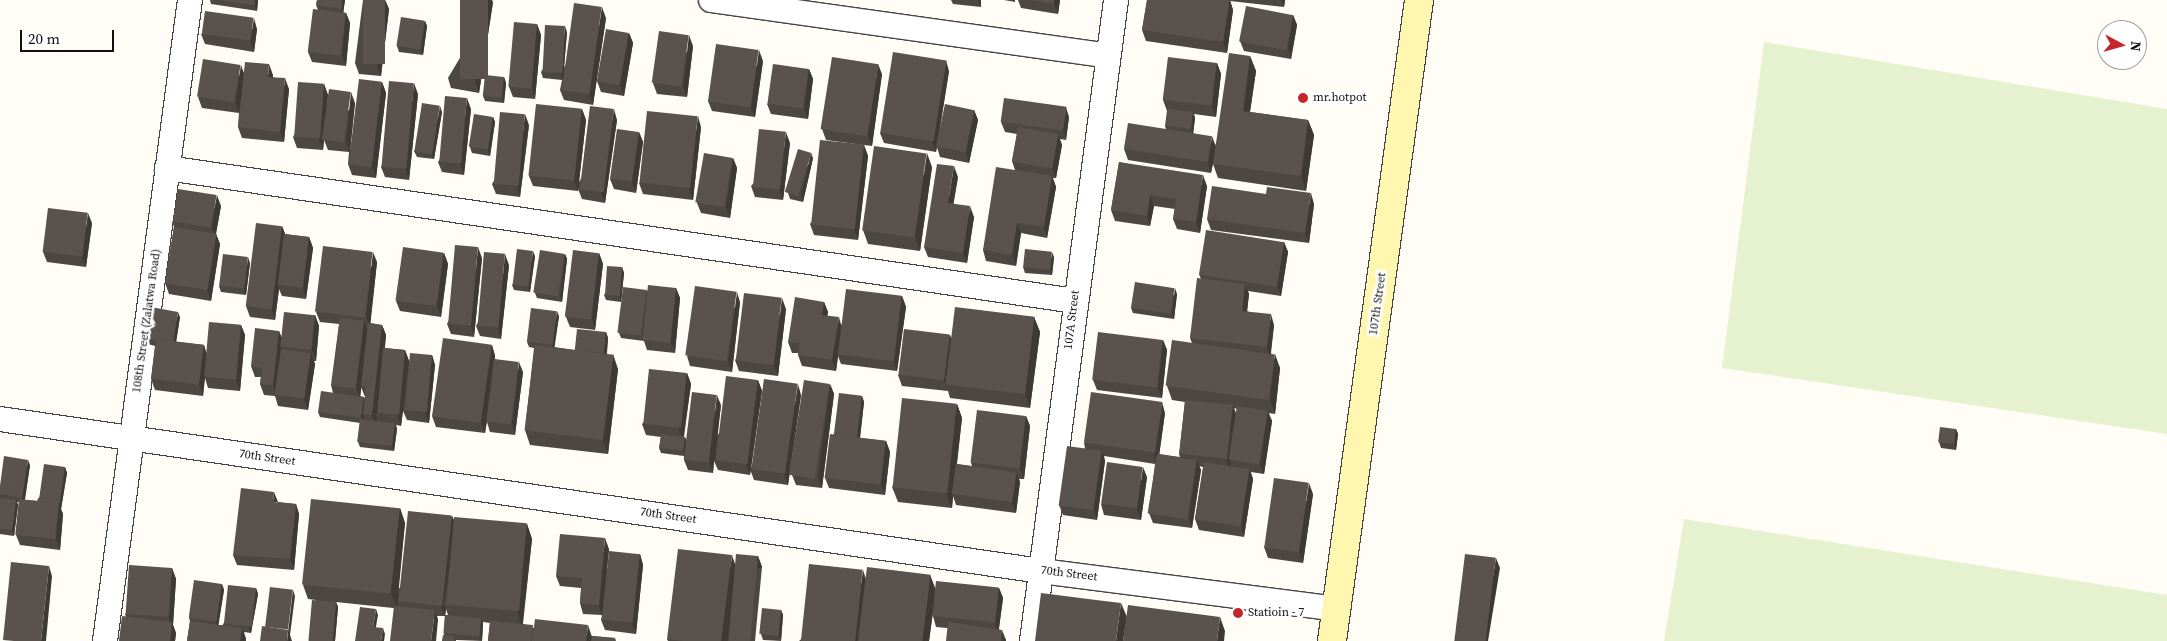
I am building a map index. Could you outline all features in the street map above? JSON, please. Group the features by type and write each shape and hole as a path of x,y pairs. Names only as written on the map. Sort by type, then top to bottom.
{"main road":[{"name":"107th Street","path":"1332,641 1419,0"}],"street":[{"name":"108th Street (Zalatwa Road)","path":"105,641 190,0"},
{"path":"711,0 1108,56"},
{"name":"107A Street","path":"1032,641 1075,301 1116,0"},
{"path":"168,168 1075,301"},
{"name":"70th Street","path":"0,419 1041,571 1337,609"}],"green space":[{"path":"1764,42 2167,109 2167,434 1722,368"},
{"path":"1684,519 2167,595 2167,641 1664,641"}],"building":[{"path":"218,0 255,0 255,5"},
{"path":"317,0 342,0 341,9 316,5"},
{"path":"363,0 385,0 385,64 363,64"},
{"path":"460,0 488,0 488,79 460,79"},
{"path":"1031,0 1054,0 1054,4"},
{"path":"1147,0 1229,0 1223,42 1142,30"},
{"path":"574,3 602,7 589,94 562,90"},
{"path":"1246,6 1293,15 1286,50 1239,41"},
{"path":"313,9 346,13 341,56 308,52"},
{"path":"205,11 254,18 250,41 202,34"},
{"path":"401,17 425,21 420,49 396,46"},
{"path":"514,22 537,24 531,89 508,87"},
{"path":"545,25 565,26 563,73 543,72"},
{"path":"606,29 629,33 619,85 597,81"},
{"path":"659,31 689,35 681,87 652,82"},
{"path":"716,44 759,50 751,107 708,101"},
{"path":"893,52 946,60 934,141 880,133"},
{"path":"1229,53 1250,56 1243,111 1308,120 1301,176 1213,164"},
{"path":"832,57 878,64 867,136 821,129"},
{"path":"1168,57 1217,63 1211,106 1163,100"},
{"path":"203,59 241,65 235,102 197,97"},
{"path":"245,62 269,64 268,77 285,78 280,132 238,127"},
{"path":"773,64 809,69 803,109 767,104"},
{"path":"485,75 504,77 502,98 483,96"},
{"path":"359,79 382,82 371,167 349,164"},
{"path":"389,81 414,83 406,169 382,167"},
{"path":"298,82 324,84 320,139 294,137"},
{"path":"329,89 351,92 344,143 322,140"},
{"path":"445,96 467,98 461,164 439,162"},
{"path":"1004,98 1066,107 1063,131 1001,122"},
{"path":"422,103 440,106 432,154 414,151"},
{"path":"536,104 582,109 574,180 528,176"},
{"path":"945,104 974,110 965,152 936,146"},
{"path":"590,106 614,109 604,192 580,189"},
{"path":"1168,109 1193,112 1191,129 1166,126"},
{"path":"647,111 698,116 690,188 639,183"},
{"path":"500,112 525,114 519,186 494,184"},
{"path":"474,114 493,117 488,150 469,147"},
{"path":"1128,123 1212,136 1208,162 1124,149"},
{"path":"1018,127 1058,134 1052,169 1012,161"},
{"path":"617,129 639,132 632,182 610,179"},
{"path":"759,129 786,132 780,190 753,187"},
{"path":"820,140 864,145 855,229 811,225"},
{"path":"874,146 926,153 915,238 862,230"},
{"path":"798,149 811,153 798,196 785,192"},
{"path":"704,153 733,158 724,207 695,202"},
{"path":"1119,162 1203,175 1196,222 1173,219 1176,199 1150,195 1147,216 1111,210"},
{"path":"937,164 954,166 948,203 970,206 963,253 924,247"},
{"path":"996,167 1052,176 1044,227 1017,223 1012,255 983,250"},
{"path":"1212,186 1266,194 1267,187 1311,193 1305,233 1207,219"},
{"path":"178,189 217,195 211,228 173,222"},
{"path":"48,208 88,213 82,257 43,252"},
{"path":"256,223 282,226 272,310 246,306"},
{"path":"174,227 216,234 208,290 165,283"},
{"path":"1206,230 1284,242 1277,287 1199,274"},
{"path":"284,234 309,237 303,288 278,285"},
{"path":"455,245 478,247 471,326 448,324"},
{"path":"323,246 373,252 365,318 315,312"},
{"path":"403,247 444,253 436,306 395,300"},
{"path":"517,249 533,251 528,287 513,285"},
{"path":"1025,249 1052,252 1050,270 1023,267"},
{"path":"540,250 565,254 558,296 533,292"},
{"path":"573,250 599,253 591,320 565,317"},
{"path":"484,252 505,254 498,328 478,326"},
{"path":"223,254 248,257 244,289 219,286"},
{"path":"607,266 622,267 620,296 605,295"},
{"path":"1197,278 1245,284 1242,311 1271,314 1267,347 1190,338"},
{"path":"1135,282 1175,288 1170,314 1131,308"},
{"path":"648,285 676,288 670,343 642,340"},
{"path":"695,286 737,292 727,361 685,355"},
{"path":"623,287 647,290 641,336 617,333"},
{"path":"846,289 902,296 894,361 838,355"},
{"path":"744,293 782,298 773,365 736,360"},
{"path":"795,297 824,302 822,315 839,317 832,360 798,355 800,343 788,342"},
{"path":"151,307 178,312 173,341 146,339"},
{"path":"955,307 1034,317 1025,394 945,384"},
{"path":"531,308 557,311 553,345 527,342"},
{"path":"284,312 315,315 311,350 280,347"},
{"path":"340,318 364,321 356,388 332,385"},
{"path":"209,322 241,325 236,380 204,377"},
{"path":"368,323 382,325 372,415 363,414 366,387 361,386"},
{"path":"255,328 279,331 273,385 260,384 262,368 251,366"},
{"path":"577,329 606,332 604,353 575,350"},
{"path":"904,329 950,335 944,380 898,375"},
{"path":"1098,332 1163,340 1157,388 1092,380"},
{"path":"443,338 492,345 481,423 432,416"},
{"path":"156,339 204,345 199,385 151,379"},
{"path":"1172,340 1275,354 1269,400 1166,386"},
{"path":"535,345 613,355 603,440 525,430"},
{"path":"383,348 405,350 399,415 377,413"},
{"path":"281,349 311,353 304,399 275,395"},
{"path":"410,353 432,355 427,412 405,410"},
{"path":"494,359 519,362 511,425 486,422"},
{"path":"649,369 687,373 681,428 643,424"},
{"path":"726,376 758,380 747,464 716,460"},
{"path":"764,379 798,384 785,474 751,469"},
{"path":"804,380 830,384 815,479 789,475"},
{"path":"321,391 364,397 361,418 318,412"},
{"path":"692,392 717,395 709,463 684,459"},
{"path":"1091,392 1162,402 1155,453 1084,443"},
{"path":"839,393 862,396 857,437 834,435"},
{"path":"902,398 957,404 947,493 893,488"},
{"path":"1185,400 1233,405 1227,459 1179,454"},
{"path":"1237,406 1268,411 1259,464 1229,459"},
{"path":"977,410 1026,416 1019,469 971,463"},
{"path":"360,419 395,423 392,446 357,442"},
{"path":"1940,427 1956,429 1954,444 1938,442"},
{"path":"661,434 685,437 683,451 659,448"},
{"path":"830,434 886,441 880,484 825,478"},
{"path":"1067,446 1102,451 1093,510 1059,505"},
{"path":"1157,454 1197,460 1187,520 1148,513"},
{"path":"4,456 28,460 22,498 0,494"},
{"path":"1107,462 1143,467 1137,509 1101,504"},
{"path":"1204,462 1249,469 1240,526 1195,519"},
{"path":"44,464 65,467 60,504 39,501"},
{"path":"956,464 1016,472 1012,502 952,494"},
{"path":"1274,478 1309,483 1299,552 1264,547"},
{"path":"241,488 274,492 273,502 296,504 290,559 233,555"},
{"path":"0,498 16,500 12,530 0,529"},
{"path":"19,499 59,503 55,539 15,535"},
{"path":"311,499 400,508 391,594 302,585"},
{"path":"408,511 452,516 442,606 398,602"},
{"path":"454,517 527,523 519,611 446,605"},
{"path":"560,534 605,538 599,605 580,603 582,578 556,576"},
{"path":"678,549 732,555 721,641 667,639"},
{"path":"609,551 640,554 633,623 602,620"},
{"path":"736,554 758,556 750,641 728,641"},
{"path":"1465,554 1496,558 1486,641 1454,641"},
{"path":"11,562 49,566 41,641 3,640"},
{"path":"809,564 863,570 855,641 801,641"},
{"path":"129,565 172,568 168,617 126,614"},
{"path":"867,567 931,575 922,641 858,641"},
{"path":"194,580 222,584 216,622 189,618"},
{"path":"936,581 999,588 995,622 932,616"},
{"path":"228,585 256,588 252,627 224,624"},
{"path":"270,587 293,590 288,630 265,627"},
{"path":"1041,593 1121,603 1116,641 1035,641"},
{"path":"312,600 336,602 333,641 308,641"},
{"path":"1128,605 1220,617 1217,641 1123,641"},
{"path":"394,606 435,610 431,641 390,641"},
{"path":"360,607 376,609 373,627 383,628 381,641 355,641"},
{"path":"762,608 781,610 778,636 759,634"},
{"path":"445,615 481,618 479,636 443,633"},
{"path":"122,616 172,622 170,641 119,641"},
{"path":"535,619 588,625 586,641 532,641"},
{"path":"190,621 242,628 240,641 187,641"},
{"path":"490,621 533,625 531,641 488,641"},
{"path":"948,622 1002,630 1001,641 946,641"},
{"path":"262,626 288,630 287,641 260,641"},
{"path":"443,635 454,636 454,641 442,641"},
{"path":"592,636 615,638 615,641 591,641"}],"place":[{"name":"mr.hotpot","path":"1303,98"},
{"name":"Statioin - 7","path":"1238,613"}]}
